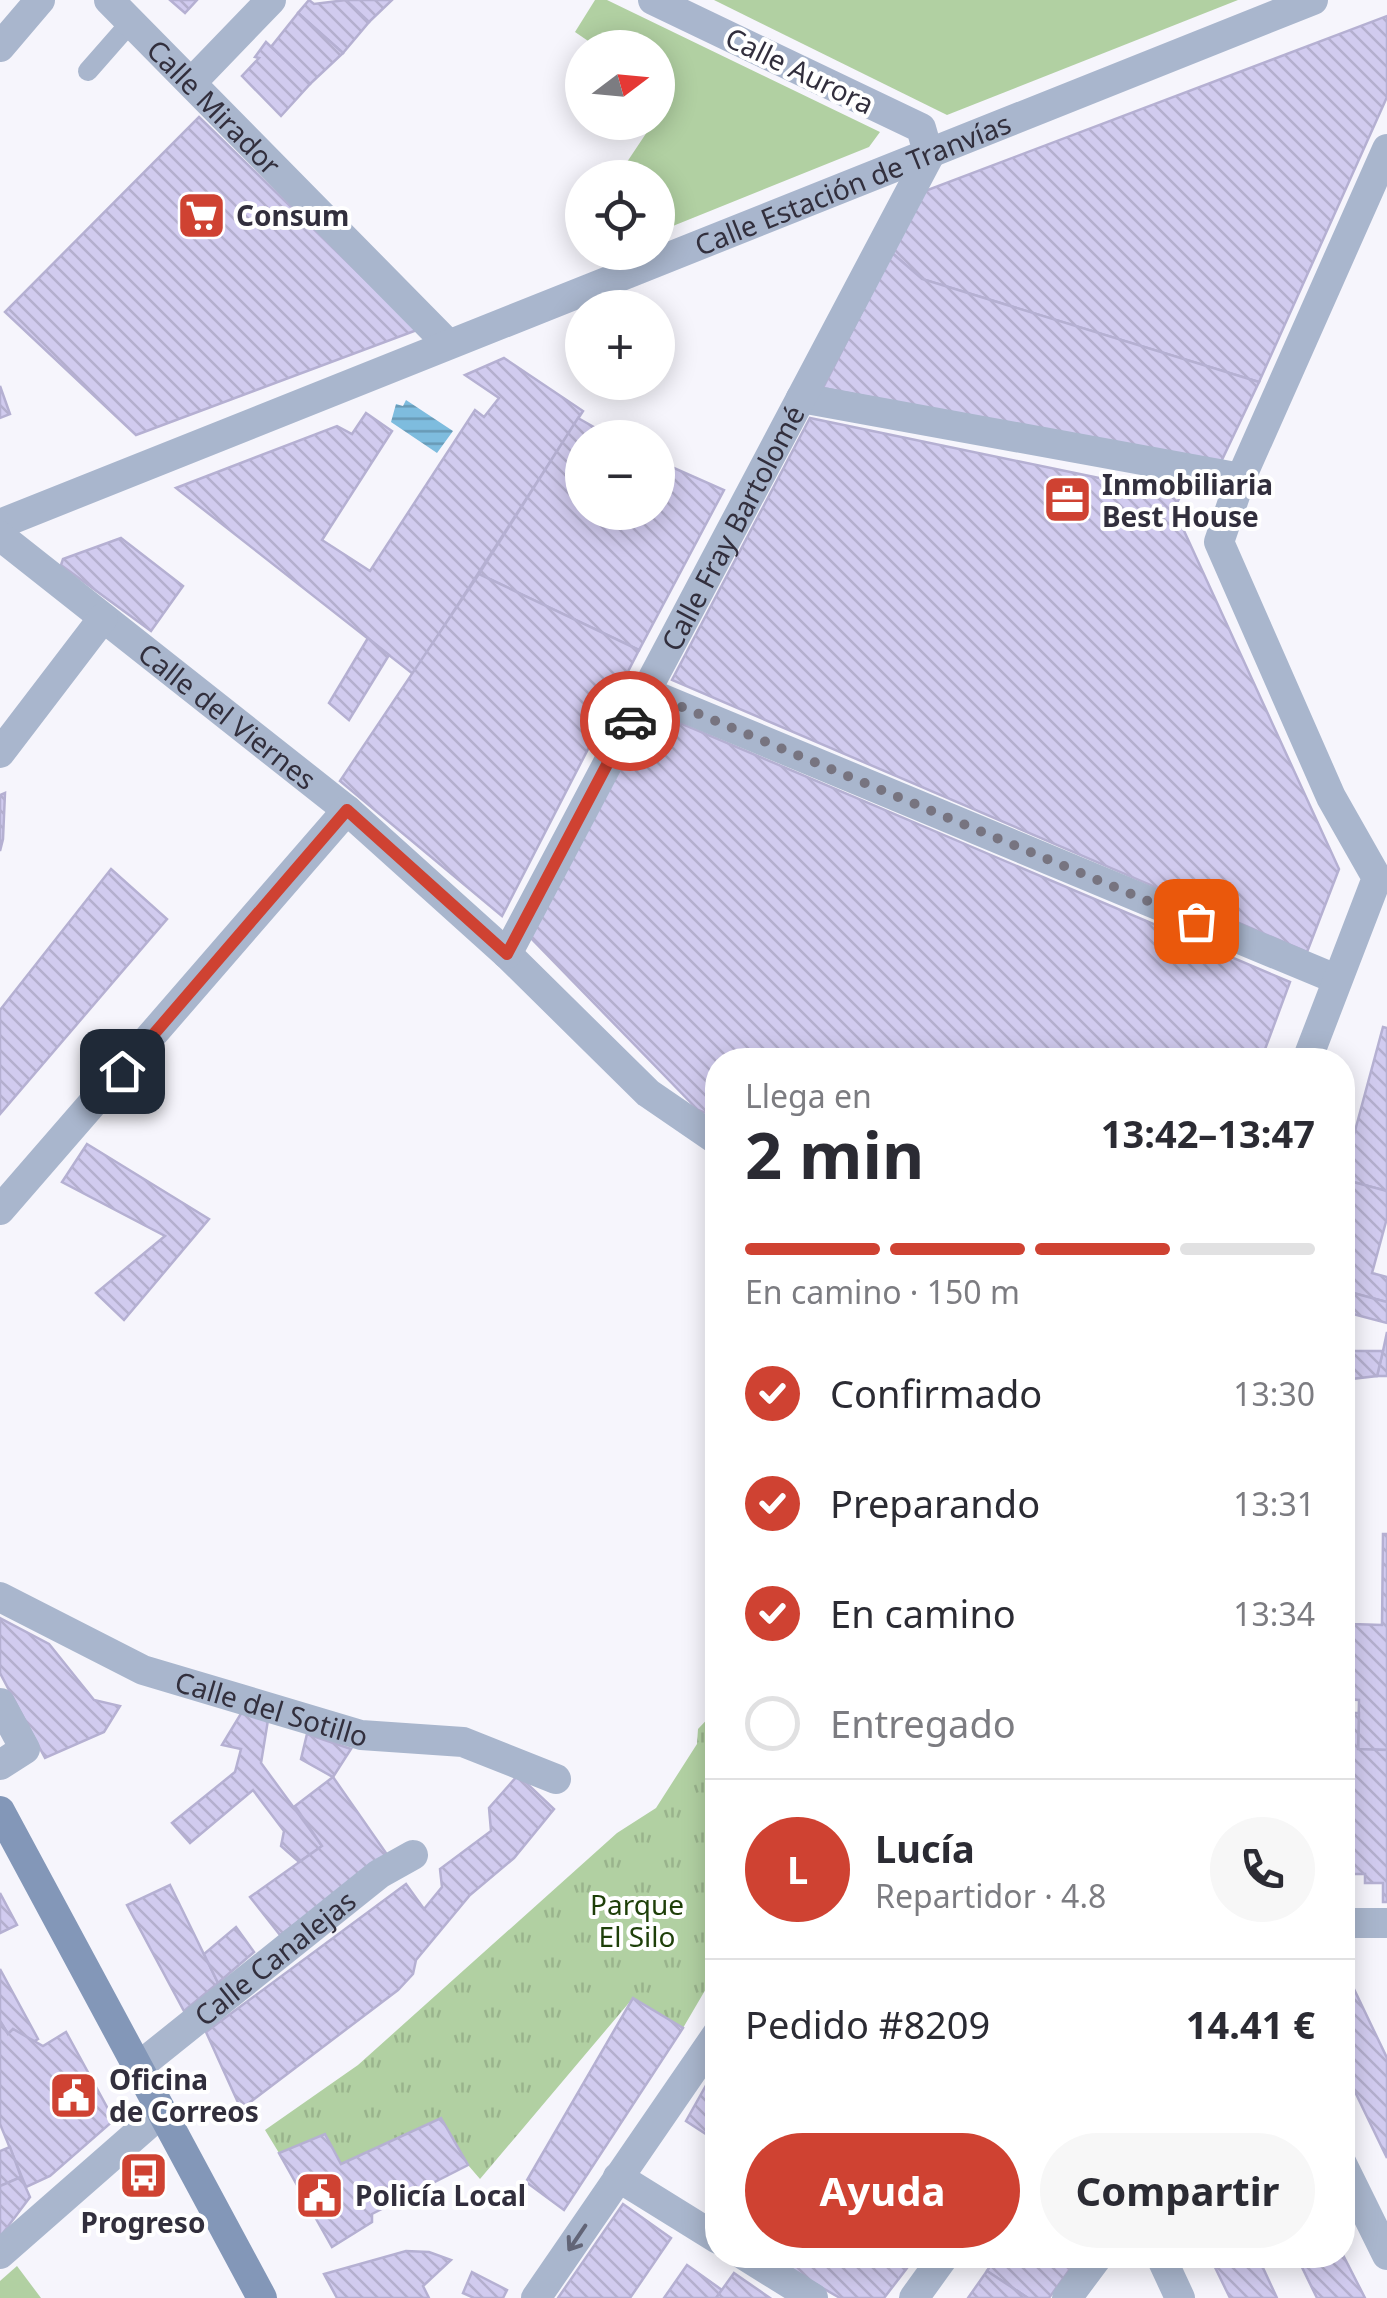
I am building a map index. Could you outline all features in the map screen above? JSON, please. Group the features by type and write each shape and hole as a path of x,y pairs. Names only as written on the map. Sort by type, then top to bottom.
{"main road":[{"path":"0,1811 262,2298"}],"street":[{"path":"0,46 40,0"},
{"name":"Calle Mirador","path":"109,0 448,343"},
{"path":"192,82 271,0"},
{"name":"Calle Aurora","path":"653,0 921,128 930,156"},
{"name":"Calle Estación de Tranvías","path":"0,524 1313,0"},
{"path":"1310,1048 1377,878 1331,796 1219,542 1241,478 1387,149"},
{"name":"Calle Fray Bartolomé","path":"507,954 930,156"},
{"path":"801,398 1241,478"},
{"name":"Calle del Viernes","path":"0,536 347,810 507,954 648,1092 705,1133"},
{"path":"0,753 103,618"},
{"path":"646,692 1336,979"},
{"path":"0,1210 347,810"},
{"name":"Calle del Sotillo","path":"0,1597 143,1670 361,1735 463,1742 556,1780"},
{"path":"0,1703 25,1750 0,1764"},
{"name":"Calle Canalejas","path":"138,2067 379,1874 413,1855"},
{"path":"1355,1923 1387,1922"},
{"path":"536,2298 705,2051"},
{"path":"0,2254 162,2112"},
{"path":"618,2177 705,2231"},
{"path":"1355,2190 1387,2255"},
{"path":"765,2268 813,2298"},
{"path":"914,2298 936,2268"},
{"path":"1068,2298 1090,2268"},
{"path":"1166,2268 1180,2298"}],"lane":[{"path":"88,70 132,22"}],"green space":[{"path":"595,0 607,0 669,30 576,30"},
{"path":"714,0 1238,0 947,115"},
{"path":"675,33 880,132 869,147 675,225 675,160 628,160 642,140 675,140"},
{"name":"Parque El Silo","path":"705,1722 705,1990 683,2028 633,1998 480,2179 468,2165 341,2164 325,2134 279,2153 265,2130 358,2065 617,1833 656,1808 697,1744 698,1729"},
{"path":"17,2266 41,2298 0,2298 0,2281"}],"water":[{"path":"406,400 453,431 437,453 391,422 396,404 403,406"}],"building":[{"path":"170,0 197,0 185,13"},
{"path":"309,0 314,4 346,0 369,22 343,53 298,13"},
{"path":"346,0 392,0 369,22"},
{"path":"298,13 343,53 310,84 271,47"},
{"path":"1387,16 1387,97 1259,382 922,279 892,253 925,191"},
{"path":"266,42 310,84 281,116 242,76 259,58 255,57"},
{"name":"Consum","path":"199,117 417,330 136,435 5,312"},
{"path":"892,253 922,279 1259,382 1219,466 823,388"},
{"path":"504,358 583,411 577,420 565,420 565,439 413,674 176,488 337,426 352,434 366,413 392,431 322,540 370,571 475,410 484,417 499,398 465,375"},
{"path":"0,386 10,414 0,418"},
{"path":"810,418 1181,495 1174,509 1339,869 1307,952 672,680"},
{"path":"565,438 565,530 675,530 675,468 724,490 639,650 479,574"},
{"path":"121,538 183,586 151,631 61,565 63,559"},
{"path":"479,574 639,650 502,916 340,781"},
{"path":"368,638 389,655 349,720 329,703"},
{"path":"647,709 1290,982 1265,1048 705,1048 705,1113 527,934"},
{"path":"5,793 3,839 0,851 0,795"},
{"path":"111,869 167,919 0,1114 0,1010"},
{"path":"1383,1027 1387,1028 1387,1191 1355,1182 1355,1131"},
{"path":"87,1144 209,1219 124,1320 96,1293 165,1236 62,1182"},
{"path":"1355,1182 1387,1191 1387,1218 1372,1273 1387,1277 1387,1302 1355,1293"},
{"path":"1355,1293 1387,1302 1387,1323 1355,1315"},
{"path":"1387,1332 1387,1376 1377,1376 1383,1351"},
{"path":"1355,1351 1383,1351 1377,1376 1355,1379"},
{"path":"1383,1534 1387,1534 1387,1750 1358,1749 1355,1624 1382,1625"},
{"path":"0,1618 49,1644 94,1700 120,1706 104,1732 45,1758 0,1673"},
{"path":"245,1707 269,1714 261,1763 322,1846 299,1862 281,1846 284,1831 253,1790 190,1843 172,1823 235,1772 241,1749 222,1745"},
{"path":"1355,1713 1359,1713 1358,1749 1387,1750 1387,1902 1383,1902 1383,1883 1365,1883 1365,1874 1355,1874"},
{"path":"307,1734 351,1749 333,1777 301,1759"},
{"path":"518,1775 554,1809 514,1858 470,1895 416,1960 413,1974 398,1990 241,2109 206,2032 406,1884 424,1909 442,1887 440,1869 491,1831 489,1808"},
{"path":"333,1777 388,1856 280,1935 250,1897 322,1846 295,1806"},
{"path":"170,1885 218,1983 184,2011 127,1905"},
{"path":"0,1893 17,1925 0,1933"},
{"path":"236,1927 254,1952 218,1983 204,1954"},
{"path":"0,1969 38,2039 33,2042 13,2029 8,2034 0,2021"},
{"path":"1355,1991 1387,2058 1387,2158 1355,2092"},
{"path":"633,1998 683,2028 564,2210 526,2182"},
{"path":"0,2021 8,2034 13,2029 43,2046 66,2032 114,2120 50,2176 26,2187 0,2124"},
{"path":"705,2087 705,2133 686,2121"},
{"path":"441,2118 468,2165 372,2214 372,2222 332,2247 279,2153 325,2134 341,2164"},
{"path":"10,2147 21,2177 0,2186 0,2151"},
{"path":"21,2177 30,2197 0,2237 0,2186"},
{"path":"623,2204 671,2238 630,2298 558,2298"},
{"path":"406,2251 429,2252 451,2260 423,2286 429,2298 337,2298 324,2274"},
{"path":"687,2265 722,2290 716,2298 664,2298"},
{"path":"788,2268 907,2268 884,2298 840,2298"},
{"path":"1071,2268 1049,2298 1028,2298 987,2271"},
{"path":"1215,2268 1263,2268 1277,2298 1230,2298"},
{"path":"1302,2268 1350,2268 1365,2298 1317,2298"},
{"path":"987,2271 1028,2298 968,2298"},
{"path":"472,2272 507,2290 503,2298 474,2298 463,2293"},
{"path":"734,2273 770,2298 716,2298"}],"way so far":[{"path":"630,721 646,692 1196,921"}],"place":[{"name":"Consum","path":"201,215"},
{"name":"Inmobiliaria Best House","path":"1067,500"},
{"name":"Oficina de Correos","path":"74,2095"},
{"name":"Progreso","path":"143,2175"},
{"name":"Policía Local","path":"320,2195"}],"route":[{"path":"122,1071 347,810 507,954 630,721"}]}
